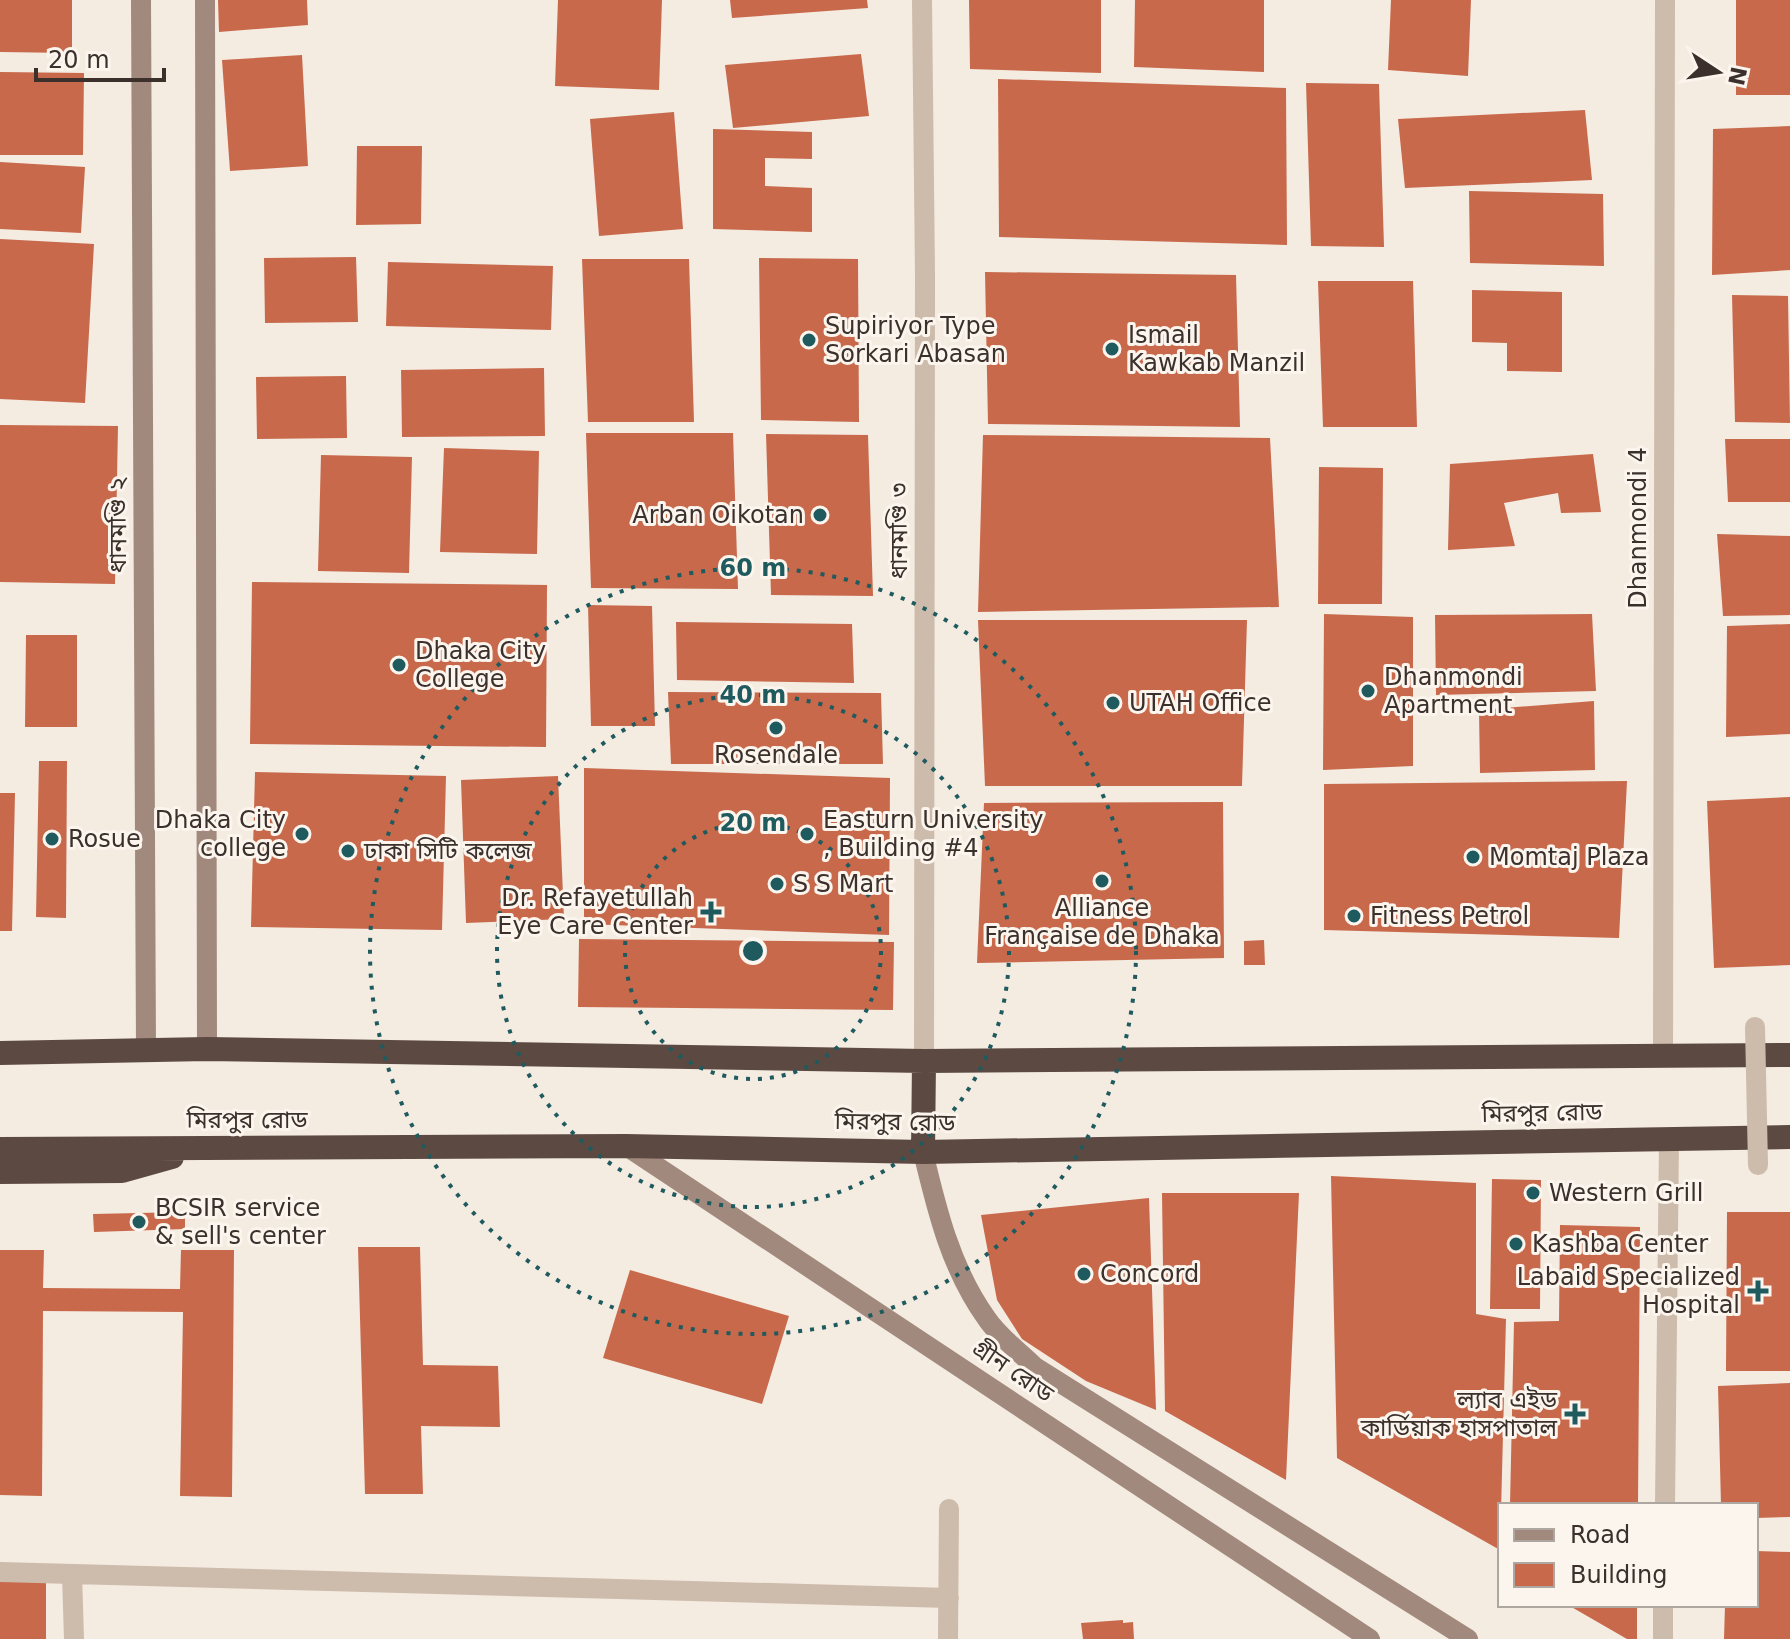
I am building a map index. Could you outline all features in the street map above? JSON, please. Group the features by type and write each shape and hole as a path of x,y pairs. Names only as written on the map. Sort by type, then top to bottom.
{"highway":[{"path":"0,1053 207,1049 924,1061 1790,1055"},
{"path":"923,1152 924,1061"},
{"name":"মিরপুর রোড","path":"0,1149 626,1146 923,1152 1790,1137"},
{"path":"0,1172 122,1171 201,1148"}],"main road":[{"name":"ধানমণ্ডি ২","path":"141,0 146,1049"},
{"path":"205,0 207,1049"},
{"name":"গ্রীন রোড","path":"626,1146 1370,1639"},
{"name":"গ্রীন রোড","path":"923,1152 946,1240 962,1278 988,1321 1035,1367 1468,1639"}],"street":[{"name":"ধানমণ্ডি ৩","path":"922,0 925,275 924,1061"},
{"name":"Dhanmondi 4","path":"1663,1055 1665,0"},
{"path":"1755,1027 1758,1165"},
{"path":"1665,1503 1669,1139"},
{"path":"948,1639 949,1509"},
{"path":"0,1572 949,1598"},
{"path":"72,1574 74,1639"},
{"path":"1663,1607 1663,1639"}],"building":[{"path":"0,0 72,0 72,53 0,52"},
{"path":"218,0 307,0 308,25 219,32"},
{"path":"558,0 662,0 659,90 555,86"},
{"path":"730,0 867,0 868,8 732,18"},
{"path":"969,0 1101,0 1101,73 970,69"},
{"path":"1135,0 1264,0 1264,72 1134,67"},
{"path":"1391,0 1471,0 1468,76 1388,70"},
{"path":"1736,0 1790,0 1790,95 1736,95"},
{"path":"861,54 869,116 733,128 725,65"},
{"path":"302,55 308,166 230,171 222,60"},
{"path":"0,72 84,73 83,155 0,155"},
{"path":"998,79 1286,88 1287,245 999,237"},
{"path":"1306,83 1379,84 1384,247 1311,246"},
{"path":"1585,110 1592,180 1405,188 1398,119"},
{"path":"674,112 683,229 599,236 590,119"},
{"path":"1790,126 1790,270 1712,275 1713,129"},
{"path":"713,129 812,132 812,159 765,158 765,186 812,188 812,232 713,229"},
{"path":"357,146 422,146 421,224 356,225"},
{"path":"0,162 85,167 81,233 0,229"},
{"path":"1469,191 1603,194 1604,266 1470,263"},
{"path":"0,239 94,244 85,403 0,399"},
{"path":"356,257 358,322 265,323 264,258"},
{"name":"Supiriyor Type Sorkari Abasan","path":"759,258 858,259 859,422 761,420"},
{"path":"582,259 689,259 694,422 588,422"},
{"path":"388,262 553,266 551,330 386,326"},
{"name":"Ismail Kawkab Manzil","path":"985,272 1236,275 1240,427 988,424"},
{"path":"1318,281 1413,281 1417,427 1323,427"},
{"path":"1472,290 1562,292 1562,372 1507,371 1507,343 1472,342"},
{"path":"1732,295 1788,296 1790,423 1735,422"},
{"path":"544,368 545,436 402,437 401,370"},
{"path":"346,376 347,438 257,439 256,377"},
{"path":"0,425 118,426 115,584 0,582"},
{"path":"586,433 733,433 738,589 591,588"},
{"name":"Arban Oikotan","path":"766,434 868,435 873,596 771,595"},
{"path":"983,435 1270,438 1279,607 978,612"},
{"path":"1725,439 1790,439 1790,502 1728,502"},
{"path":"444,448 539,451 537,554 440,552"},
{"path":"1593,454 1601,512 1561,513 1558,493 1504,503 1515,546 1448,550 1450,464"},
{"path":"321,455 412,457 409,573 318,571"},
{"path":"1319,467 1383,468 1382,604 1318,604"},
{"path":"1717,534 1790,536 1790,615 1723,616"},
{"name":"Dhaka City College","path":"252,582 547,585 546,747 250,744"},
{"path":"588,605 652,606 655,726 591,726"},
{"name":"Dhanmondi Apartment","path":"1324,614 1413,617 1413,766 1323,770"},
{"name":"Dhanmondi Apartment","path":"1592,614 1596,691 1436,695 1435,615"},
{"name":"UTAH Office","path":"978,620 1247,620 1242,786 985,786"},
{"path":"676,622 852,624 854,683 677,680"},
{"path":"1790,624 1790,734 1726,737 1727,626"},
{"path":"26,635 77,635 77,727 25,727"},
{"name":"Rosendale","path":"668,692 881,693 883,764 671,764"},
{"path":"1594,701 1595,770 1480,773 1479,710"},
{"name":"Rosue","path":"39,761 67,761 66,918 36,917"},
{"path":"584,768 890,778 889,935 584,924"},
{"name":"ঢাকা সিটি কলেজ","path":"255,772 446,776 442,930 251,927"},
{"path":"558,776 564,919 466,923 461,780"},
{"name":"Momtaj Plaza","path":"1627,781 1619,938 1324,930 1324,784"},
{"path":"0,793 15,793 12,931 0,931"},
{"path":"1790,797 1790,965 1714,968 1707,801"},
{"name":"Alliance Française de Dhaka","path":"1223,802 1224,958 977,963 984,803"},
{"path":"579,939 894,942 893,1010 578,1007"},
{"path":"1264,940 1265,965 1244,965 1244,941"},
{"path":"1331,1176 1476,1183 1476,1314 1506,1319 1498,1549 1337,1458"},
{"name":"Kashba Center","path":"1492,1179 1541,1180 1540,1309 1490,1309"},
{"path":"1162,1193 1299,1193 1286,1480 1165,1411"},
{"path":"1149,1198 1156,1410 1086,1381 1022,1339 997,1300 981,1215"},
{"name":"BCSIR service & sell's center","path":"185,1212 185,1229 94,1232 93,1214"},
{"name":"Labaid Specialized Hospital","path":"1727,1212 1790,1212 1790,1371 1726,1371"},
{"name":"ল্যাব এইড কার্ডিয়াক হাসপাতাল","path":"1560,1225 1640,1227 1638,1503 1510,1503 1514,1322 1559,1321"},
{"path":"358,1247 420,1247 423,1365 498,1366 500,1427 421,1426 423,1494 365,1494"},
{"path":"0,1250 44,1250 43,1288 180,1289 181,1250 234,1250 232,1497 180,1496 183,1312 43,1311 42,1496 0,1495"},
{"path":"630,1270 789,1316 762,1404 603,1358"},
{"path":"1790,1383 1790,1517 1758,1518 1758,1503 1721,1503 1718,1386"},
{"path":"1758,1551 1790,1552 1790,1639 1724,1639 1725,1607 1758,1607"},
{"path":"46,1578 46,1639 0,1639 0,1579"},
{"path":"1571,1607 1637,1607 1637,1639 1627,1639"},
{"path":"1123,1620 1123,1623 1133,1622 1134,1639 1083,1639 1081,1623"}],"place":[{"name":"Supiriyor Type Sorkari Abasan","path":"809,340"},
{"name":"Ismail Kawkab Manzil","path":"1112,349"},
{"name":"Arban Oikotan","path":"820,515"},
{"name":"Dhaka City College","path":"399,665"},
{"name":"Dhanmondi Apartment","path":"1368,691"},
{"name":"UTAH Office","path":"1113,703"},
{"name":"Rosendale","path":"776,728"},
{"name":"Dhaka City college","path":"302,834"},
{"name":"Easturn University , Building #4","path":"807,834"},
{"name":"Rosue","path":"52,839"},
{"name":"ঢাকা সিটি কলেজ","path":"348,851"},
{"name":"Momtaj Plaza","path":"1473,857"},
{"name":"Alliance Française de Dhaka","path":"1102,881"},
{"name":"S S Mart","path":"777,884"},
{"name":"Dr. Refayetullah Eye Care Center","path":"711,912"},
{"name":"Fitness Petrol","path":"1354,916"},
{"name":"Western Grill","path":"1533,1193"},
{"name":"BCSIR service & sell's center","path":"139,1222"},
{"name":"Kashba Center","path":"1516,1244"},
{"name":"Concord","path":"1084,1274"},
{"name":"Labaid Specialized Hospital","path":"1758,1291"},
{"name":"ল্যাব এইড কার্ডিয়াক হাসপাতাল","path":"1575,1414"}]}
